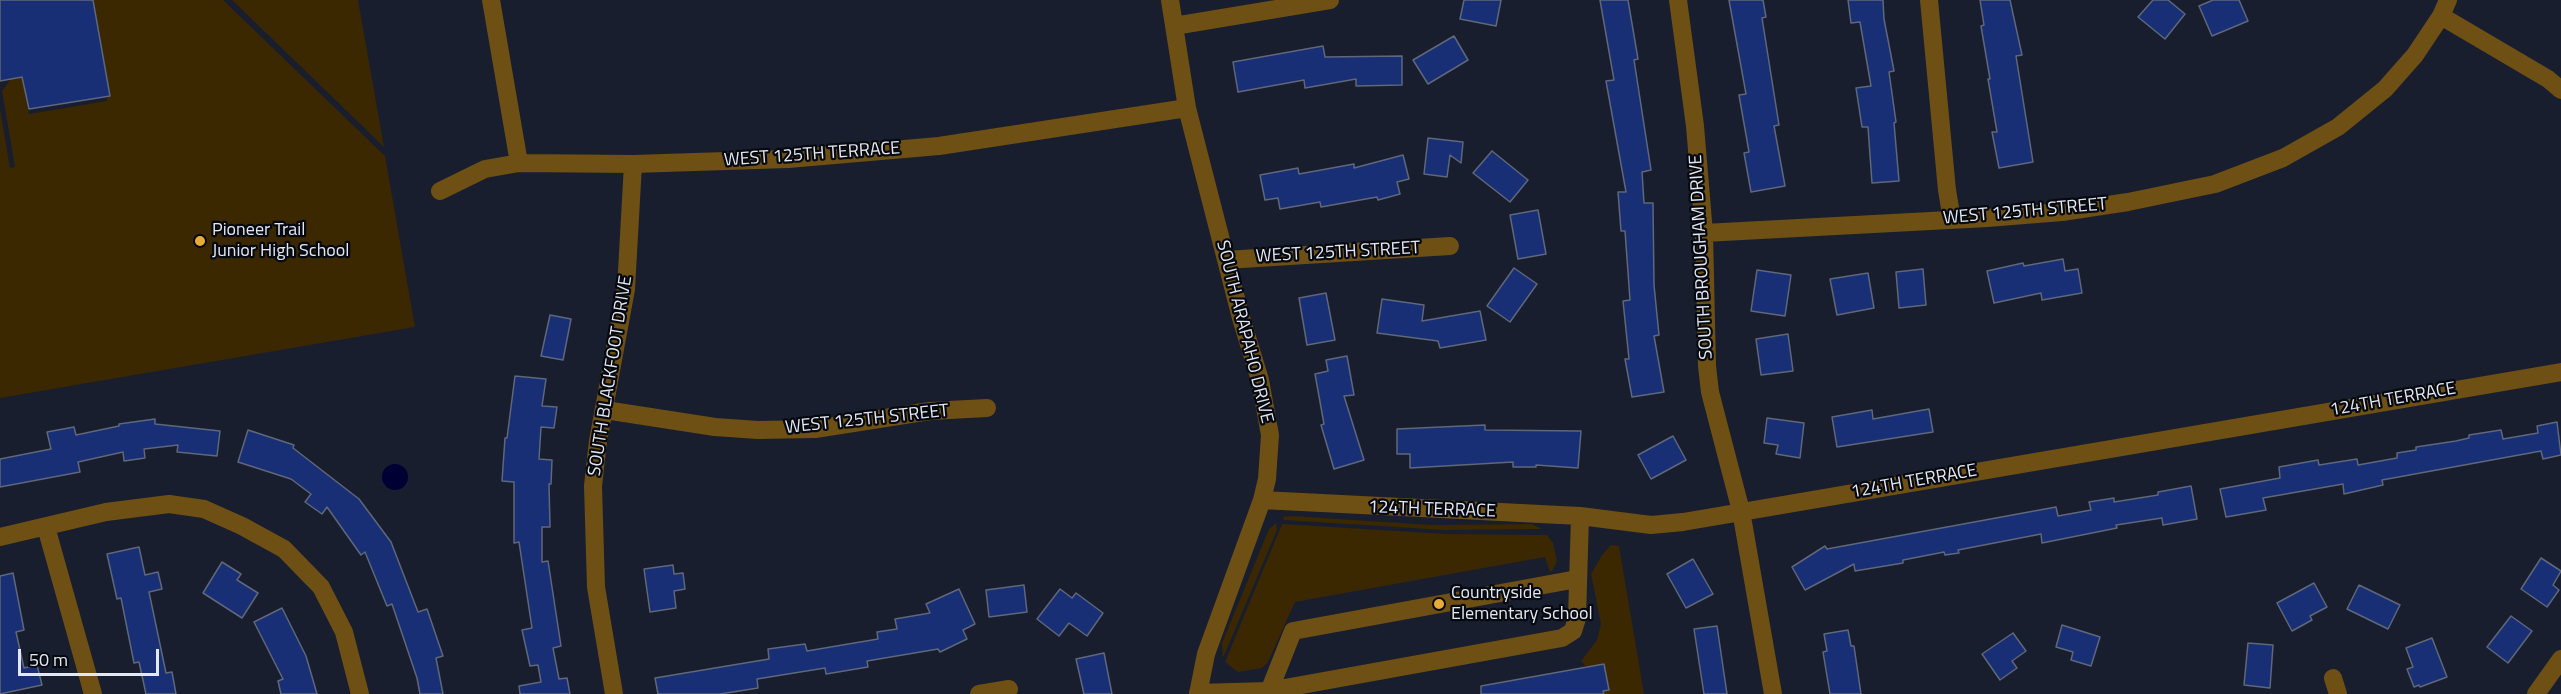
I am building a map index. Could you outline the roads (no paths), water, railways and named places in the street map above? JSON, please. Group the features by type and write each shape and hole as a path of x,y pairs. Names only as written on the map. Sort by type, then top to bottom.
{"street":[{"path":"491,0 519,163"},
{"name":"SOUTH ARAPAHO DRIVE","path":"1170,0 1187,108 1260,380 1270,435 1267,479 1262,500 1206,654 1198,693"},
{"path":"1174,26 1330,0"},
{"name":"SOUTH BROUGHAM DRIVE","path":"1678,0 1695,126 1704,233 1707,366 1710,392 1741,512 1773,694"},
{"path":"1929,0 1947,190 1952,219"},
{"path":"2445,8 2561,90"},
{"name":"WEST 125TH STREET","path":"1704,233 2062,212 2215,184 2283,158 2333,130 2385,89 2415,55 2445,8"},
{"name":"WEST 125TH TERRACE","path":"440,191 485,169 519,163 633,164 788,159 939,146 1187,108"},
{"name":"SOUTH BLACKFOOT DRIVE","path":"614,694 598,608 593,486 611,362 626,289 633,164"},
{"name":"WEST 125TH STREET","path":"1226,260 1450,246"},
{"name":"124TH TERRACE","path":"1262,500 1580,516 1651,525 1683,522 2561,372"},
{"name":"WEST 125TH STREET","path":"605,410 715,427 758,430 815,429 930,411 987,408"},
{"path":"0,537 117,509 169,504 204,509 284,549 321,587 344,632 360,694"},
{"path":"1198,693 1268,693 1562,638 1573,631 1577,618 1580,516"},
{"path":"46,527 93,694"},
{"path":"1268,693 1293,631 1577,579"},
{"path":"2536,694 2561,659"},
{"path":"979,694 1009,689"}],"place":[{"name":"Pioneer Trail Junior High School","path":"200,241"},
{"name":"Countryside Elementary School","path":"1439,604"}]}
